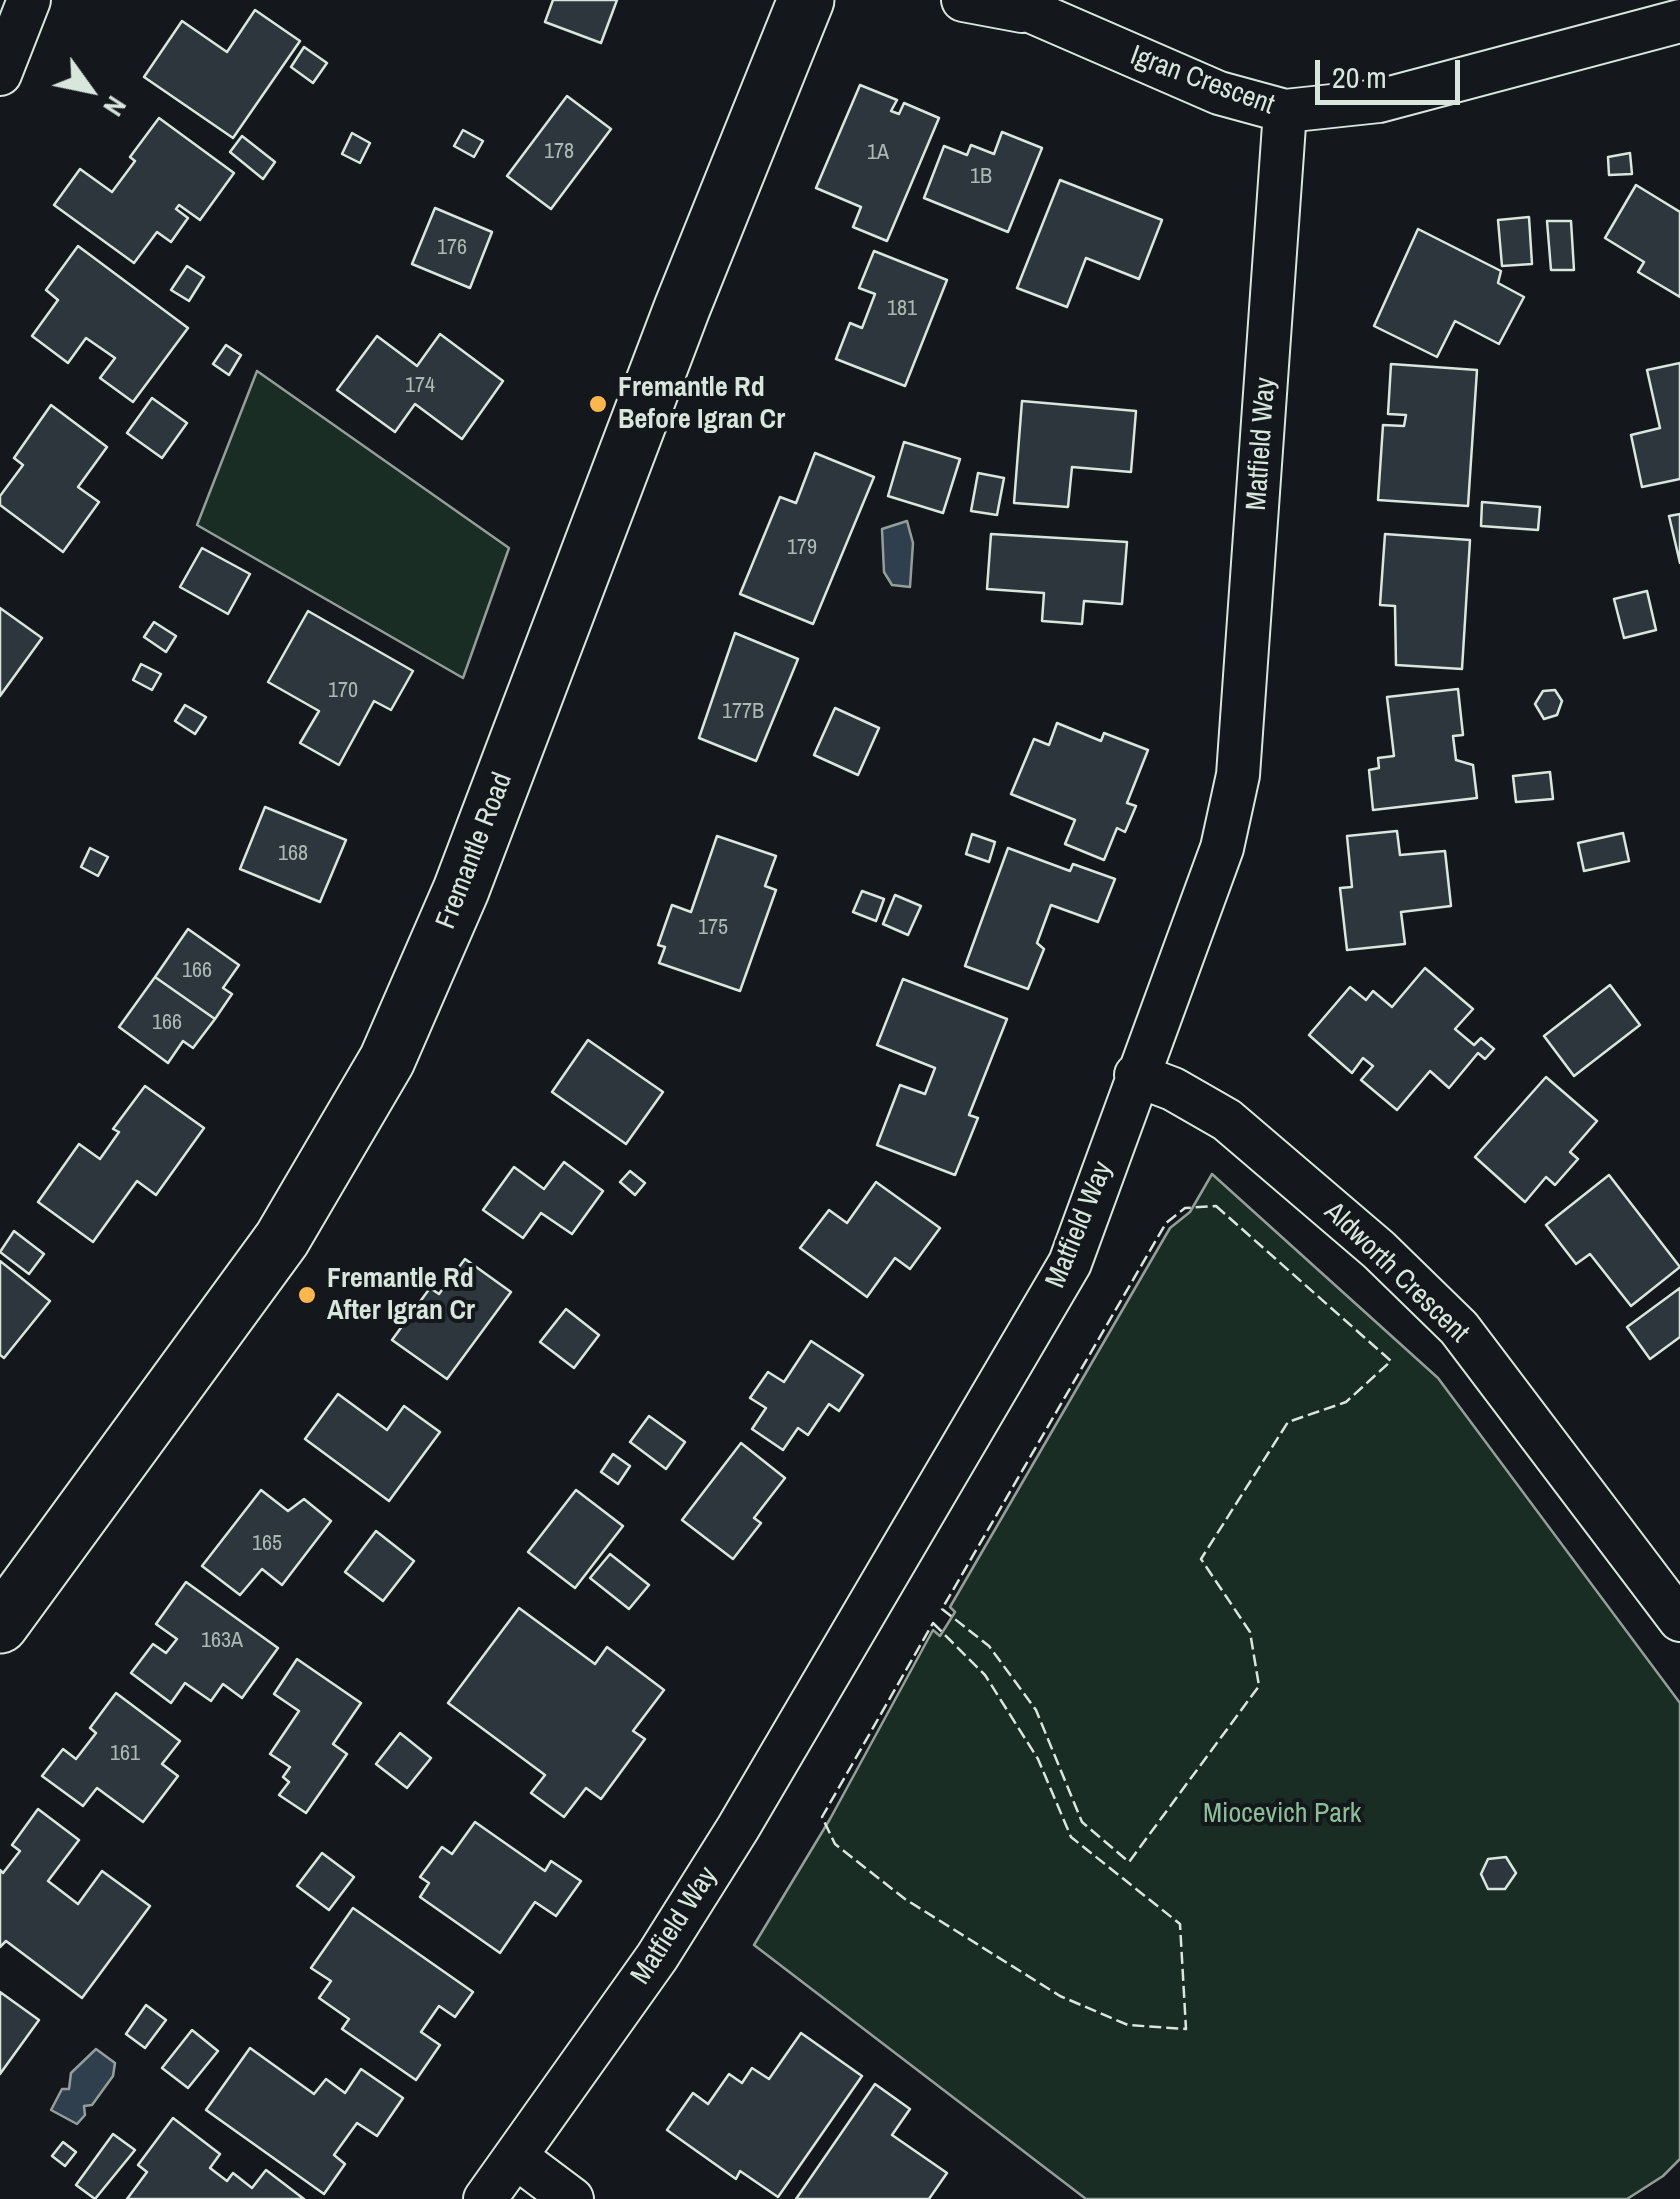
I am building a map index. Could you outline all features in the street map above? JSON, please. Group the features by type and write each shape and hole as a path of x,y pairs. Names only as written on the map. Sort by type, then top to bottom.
{"main road":[{"name":"Fremantle Road","path":"0,1625 282,1238 387,1060 462,890 676,326 806,0"}],"street":[{"path":"0,74 29,0"},
{"name":"Igran Crescent","path":"963,0 1013,5 1219,93 1285,111 1379,100 1680,20"},
{"name":"Matfield Way","path":"485,2199 657,1957 738,1828 1070,1263 1222,848 1238,775 1285,111"},
{"name":"Aldworth Crescent","path":"1136,1075 1173,1088 1227,1120 1379,1250 1458,1328 1680,1620"},
{"path":"516,2157 572,2199"}],"green space":[{"path":"257,371 509,548 463,678 197,525"},
{"name":"Miocevich Park","path":"1212,1174 1438,1378 1680,1703 1680,2159 1663,2176 1627,2199 1086,2199 754,1945 830,1819 933,1630 940,1636 955,1612 950,1607 1170,1228 1190,1212"}],"water":[{"path":"907,521 913,543 910,587 892,585 884,572 882,529"},
{"path":"96,2049 115,2063 113,2076 92,2105 84,2106 85,2115 77,2124 51,2110 62,2089 69,2089 71,2073"}],"building":[{"path":"553,0 617,0 601,43 545,22"},
{"path":"255,10 300,41 233,138 144,77 182,21 227,52"},
{"path":"304,47 327,63 313,83 291,67"},
{"path":"860,85 897,100 891,111 899,114 904,103 939,118 887,241 853,227 861,207 816,188"},
{"path":"567,96 611,129 551,209 507,176"},
{"path":"159,118 234,173 200,220 179,205 176,209 188,218 171,242 157,232 134,263 54,205 80,169 112,192 135,161 130,157"},
{"path":"463,130 483,141 474,157 454,146"},
{"path":"1002,132 1042,148 1008,232 924,198 944,146 967,155 971,145 994,154"},
{"path":"352,133 370,143 360,163 342,154"},
{"path":"242,136 275,162 263,179 230,152"},
{"path":"1630,153 1632,174 1609,175 1608,157"},
{"path":"1060,180 1162,220 1139,279 1086,258 1067,307 1017,288"},
{"path":"1636,185 1680,212 1680,297 1638,272 1644,262 1605,238"},
{"path":"435,208 492,232 470,288 412,264"},
{"path":"1529,217 1532,264 1502,266 1498,220"},
{"path":"1547,221 1571,221 1574,270 1551,270"},
{"path":"1418,229 1501,271 1498,283 1524,297 1499,344 1455,321 1437,357 1374,326"},
{"path":"78,246 188,328 133,402 100,378 115,358 86,338 68,363 32,336 58,300 46,290"},
{"path":"874,251 947,280 905,386 836,359 850,323 862,328 875,294 859,288"},
{"path":"187,266 204,277 189,301 171,290"},
{"path":"440,334 503,381 462,439 415,404 395,432 337,390 377,336 417,366"},
{"path":"226,345 241,355 229,375 213,364"},
{"path":"1680,363 1680,479 1642,487 1631,435 1660,428 1647,370"},
{"path":"1391,364 1477,370 1468,506 1378,500 1383,425 1404,426 1406,415 1388,414"},
{"path":"152,398 187,423 162,458 127,433"},
{"path":"1022,401 1136,411 1131,472 1072,467 1068,507 1014,503"},
{"path":"51,405 107,447 78,487 99,502 63,552 0,505 0,496 23,465 14,458"},
{"path":"904,442 960,459 943,513 888,496"},
{"path":"815,453 874,477 813,624 740,594 780,497 796,503"},
{"path":"978,473 1004,478 997,515 971,511"},
{"path":"1482,502 1540,507 1538,530 1481,526"},
{"path":"1680,514 1680,563 1669,516"},
{"path":"991,534 1127,542 1122,604 1084,601 1082,624 1042,621 1044,593 987,589"},
{"path":"1385,534 1470,540 1462,669 1396,665 1395,606 1380,605"},
{"path":"202,548 250,574 228,614 180,587"},
{"path":"1647,591 1656,630 1624,638 1614,599"},
{"path":"0,608 42,638 0,696"},
{"path":"308,611 413,671 391,710 374,701 339,765 300,743 319,711 268,682"},
{"path":"154,622 176,636 166,652 144,637"},
{"path":"735,633 798,659 756,761 699,738"},
{"path":"141,664 161,674 152,690 133,680"},
{"path":"1458,689 1463,735 1453,736 1456,760 1473,765 1477,798 1373,810 1369,770 1379,768 1378,758 1394,756 1387,697"},
{"path":"1555,690 1562,701 1557,715 1544,719 1535,704 1543,691"},
{"path":"185,705 206,717 195,734 175,721"},
{"path":"835,708 879,728 858,775 814,755"},
{"path":"1057,723 1101,741 1104,733 1148,750 1127,803 1136,806 1125,832 1117,828 1104,860 1065,844 1075,820 1011,794 1034,739 1049,745"},
{"path":"1550,772 1553,799 1516,802 1513,776"},
{"path":"265,807 346,840 320,902 240,869"},
{"path":"1397,831 1400,855 1445,851 1451,906 1401,912 1405,944 1347,950 1340,888 1352,887 1347,836"},
{"path":"1623,833 1629,861 1584,871 1578,843"},
{"path":"972,834 995,842 989,862 966,854"},
{"path":"717,836 776,856 765,886 776,890 740,991 659,963 665,947 658,945 672,905 691,912"},
{"path":"90,848 108,857 98,876 81,867"},
{"path":"1008,848 1070,871 1073,864 1115,879 1098,922 1051,905 1037,943 1044,949 1028,989 965,966"},
{"path":"862,891 884,899 876,921 853,912"},
{"path":"895,895 921,906 908,935 883,924"},
{"path":"188,929 239,965 223,988 232,994 215,1019 155,977"},
{"path":"1425,968 1473,1009 1455,1029 1474,1045 1481,1038 1494,1049 1485,1059 1478,1053 1449,1088 1430,1071 1397,1110 1361,1080 1373,1066 1363,1058 1352,1073 1309,1035 1350,987 1366,1000 1373,991 1392,1007"},
{"path":"155,977 215,1019 193,1048 183,1041 168,1063 119,1027"},
{"path":"903,979 1007,1019 969,1115 978,1118 955,1175 877,1145 900,1085 925,1094 935,1068 877,1045"},
{"path":"1610,985 1640,1025 1574,1076 1544,1036"},
{"path":"588,1040 663,1092 626,1144 552,1092"},
{"path":"1546,1077 1597,1121 1570,1152 1578,1159 1555,1185 1546,1177 1525,1202 1475,1157"},
{"path":"145,1086 204,1128 156,1195 137,1181 93,1242 38,1202 79,1144 100,1159 119,1132 113,1129"},
{"path":"564,1162 603,1191 572,1234 541,1213 523,1238 483,1210 514,1167 544,1189"},
{"path":"630,1171 645,1183 635,1195 620,1182"},
{"path":"1609,1175 1680,1267 1631,1306 1590,1254 1576,1264 1546,1225"},
{"path":"876,1182 940,1228 910,1269 895,1258 867,1297 800,1248 829,1210 847,1223"},
{"path":"14,1231 44,1254 29,1274 0,1252"},
{"path":"465,1259 511,1292 447,1379 392,1340 430,1288 439,1294"},
{"path":"0,1261 50,1301 4,1358 0,1355"},
{"path":"1680,1288 1680,1337 1650,1359 1627,1327"},
{"path":"566,1309 599,1335 574,1368 540,1342"},
{"path":"811,1341 863,1375 839,1411 829,1404 808,1435 798,1428 783,1450 752,1429 766,1408 750,1398 768,1372 784,1382"},
{"path":"338,1394 387,1430 404,1406 440,1432 389,1501 305,1439"},
{"path":"649,1416 685,1442 666,1469 630,1442"},
{"path":"741,1443 785,1478 754,1518 761,1523 733,1559 682,1520"},
{"path":"613,1454 630,1466 618,1484 601,1472"},
{"path":"261,1490 288,1511 304,1499 331,1521 282,1585 262,1569 240,1595 202,1566"},
{"path":"576,1490 623,1526 575,1588 528,1552"},
{"path":"376,1531 414,1561 383,1601 345,1572"},
{"path":"610,1554 649,1585 629,1609 590,1578"},
{"path":"186,1582 278,1648 242,1698 223,1684 211,1701 185,1683 171,1703 131,1673 153,1644 166,1653 177,1639 156,1624"},
{"path":"519,1608 595,1664 607,1647 664,1690 633,1731 645,1739 601,1799 586,1788 564,1817 531,1793 545,1775 448,1703"},
{"path":"297,1659 361,1703 333,1744 347,1754 306,1813 279,1795 289,1782 283,1777 290,1767 270,1754 299,1711 274,1694"},
{"path":"116,1693 180,1741 162,1764 178,1776 143,1822 97,1788 83,1806 42,1776 63,1749 76,1759 96,1733 90,1728"},
{"path":"400,1733 431,1758 407,1788 376,1764"},
{"path":"38,1809 79,1840 48,1881 78,1904 102,1871 150,1906 82,1998 6,1941 0,1947 0,1870 3,1873 20,1851 12,1845"},
{"path":"475,1822 545,1871 551,1861 581,1881 556,1916 535,1902 500,1953 420,1897 429,1883 420,1877 442,1847 452,1854"},
{"path":"322,1853 354,1877 329,1910 297,1886"},
{"path":"1506,1857 1516,1873 1505,1889 1488,1889 1481,1874 1488,1859"},
{"path":"353,1908 473,1992 455,2017 439,2006 421,2032 440,2045 416,2080 342,2029 349,2019 319,1998 331,1981 311,1968"},
{"path":"0,1992 39,2020 0,2074"},
{"path":"146,2005 166,2020 145,2048 126,2034"},
{"path":"192,2030 218,2051 188,2088 162,2068"},
{"path":"801,2033 862,2076 778,2197 740,2171 736,2179 667,2130 693,2093 708,2104 729,2074 742,2083 752,2068 769,2079"},
{"path":"250,2048 314,2094 326,2079 345,2093 361,2069 403,2098 377,2136 357,2123 334,2155 345,2164 324,2194 206,2110"},
{"path":"875,2084 910,2109 892,2135 947,2173 929,2199 796,2199"},
{"path":"173,2118 220,2154 210,2168 227,2181 233,2173 252,2188 266,2170 304,2199 127,2199 147,2172 138,2165"},
{"path":"113,2134 135,2150 95,2199 76,2185"},
{"path":"63,2142 76,2152 65,2166 52,2156"}],"fence":[{"path":"1216,1206 1391,1361 1346,1402 1288,1422 1201,1559 1250,1632 1259,1686 1129,1862 1082,1822 1036,1710 989,1646 942,1609 1166,1223 1185,1208 1216,1206"},
{"path":"933,1623 985,1675 1038,1759 1071,1837 1180,1924 1186,2029 1128,2025 1060,1996 905,1899 835,1844 822,1817 933,1623"}],"place":[{"name":"Fremantle Rd Before Igran Cr","path":"598,404"},
{"name":"Fremantle Rd After Igran Cr","path":"307,1295"}]}
